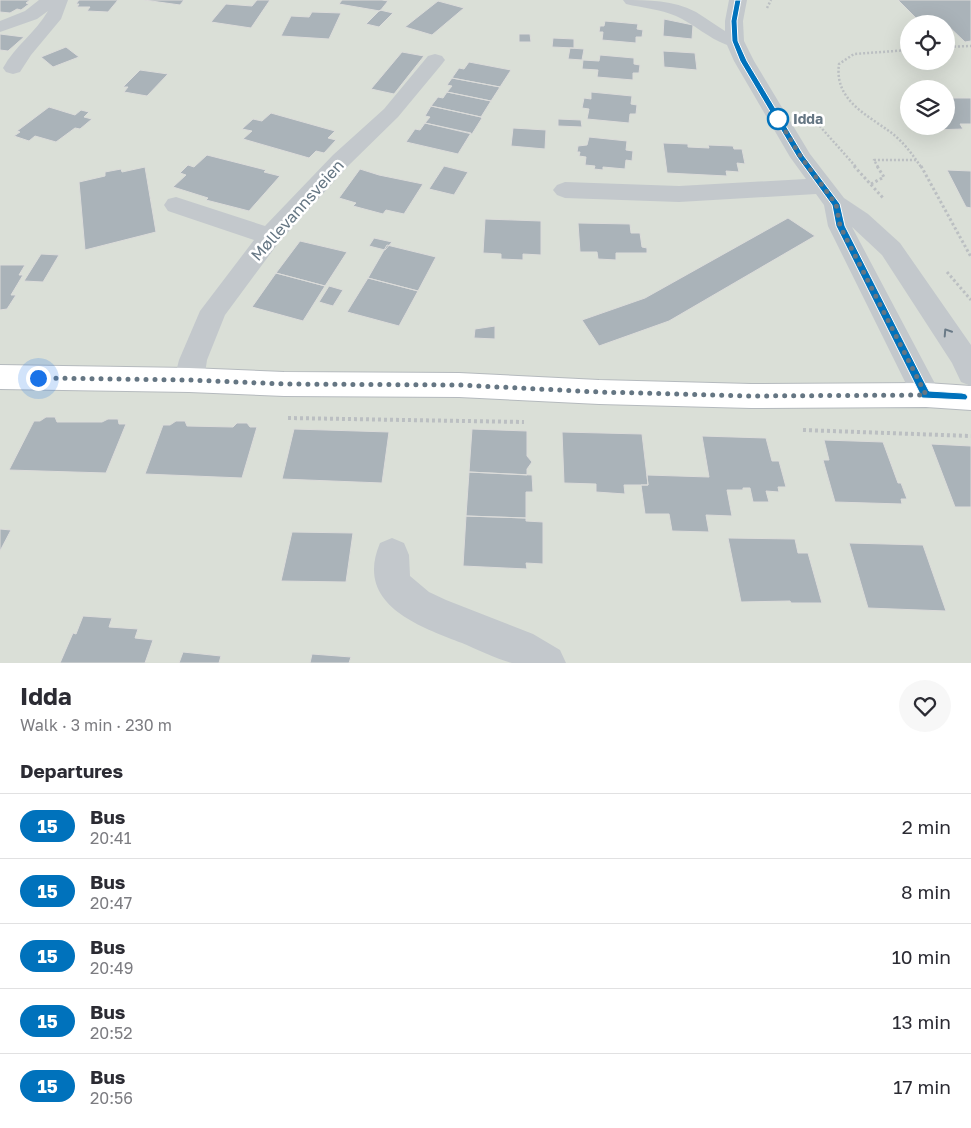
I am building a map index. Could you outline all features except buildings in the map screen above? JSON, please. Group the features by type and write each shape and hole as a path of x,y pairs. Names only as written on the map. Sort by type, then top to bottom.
{"main road":[{"path":"0,378 189,380 284,384 459,385 599,392 751,396 926,395 971,398"}],"street":[{"path":"0,27 21,20 50,0"},
{"path":"13,68 16,59 36,39 54,15 59,0"},
{"path":"632,0 666,6 690,16 714,34 735,41"},
{"path":"738,0 734,21 735,41 744,61 769,105 824,188 840,226 926,395"},
{"name":"Møllevannsveien","path":"189,380 193,360 213,311 270,236 341,160 391,113 435,60"},
{"path":"583,175 676,180 724,179 824,188 891,249 965,359 971,374"},
{"path":"565,190 679,194 824,188"},
{"path":"176,205 270,236"},
{"path":"392,555 392,572 395,586 413,602 457,623 520,648 546,663"}],"path":[{"path":"765,12 771,0"},
{"path":"955,47 971,46"},
{"path":"900,51 854,54 839,64 837,79 840,87 854,105 901,142 918,160 941,198 958,238 971,257"},
{"path":"816,121 889,204"},
{"path":"871,184 884,177 874,160 918,160"},
{"path":"945,270 971,300"},
{"path":"280,418 530,422"},
{"path":"794,430 971,436"}],"shaded area":[{"path":"0,0 971,0 971,663 0,663"}],"bus line":[{"name":"15","path":"738,0 734,21 735,41 744,61 801,157 836,204 840,226 926,395 962,397"}],"place":[{"name":"Idda","path":"778,119"}],"route":[{"path":"38,378 189,380 284,384 459,385 599,392 751,396 926,395 840,226 836,204 801,157 778,119"}]}
